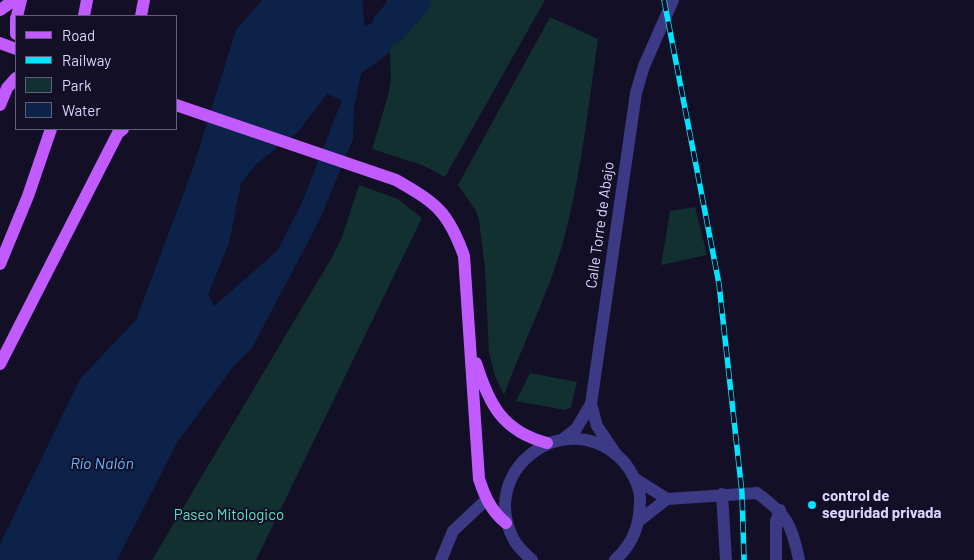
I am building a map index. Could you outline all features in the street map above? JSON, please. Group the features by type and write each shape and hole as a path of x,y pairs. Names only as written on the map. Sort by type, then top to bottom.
{"main road":[{"path":"0,10 14,0"},
{"path":"17,15 21,0"},
{"path":"84,15 87,0"},
{"path":"141,15 144,0"},
{"path":"0,43 15,49"},
{"path":"0,103 7,88 15,79"},
{"path":"181,107 396,180 443,212 455,229 464,256 479,479 486,500 497,516 506,523"},
{"path":"0,264 28,196 51,130"},
{"path":"0,364 120,130"},
{"path":"470,344 482,381 500,417 527,438 547,444"}],"street":[{"name":"Calle Torre de Abajo","path":"633,478 628,467 596,426 591,404 636,93 650,52 673,0"},
{"name":"Calle Torre de Abajo","path":"563,439 576,429 591,404"},
{"path":"532,560 514,542 506,523 505,503 509,484 516,469 528,456 547,444 563,439 587,440 616,454"},
{"path":"633,478 667,499"},
{"path":"615,560 628,548 640,520 640,492 633,478"},
{"path":"640,520 667,499 757,493 780,510 789,526 799,560"},
{"path":"722,494 726,560"},
{"path":"441,560 453,531 486,500"},
{"path":"776,560 776,521 780,510"}],"green space":[{"path":"387,0 400,0 387,15"},
{"path":"420,0 545,0 445,177 422,165 372,149 389,92 391,76 389,35"},
{"path":"550,17 598,39 581,157 567,227 547,290 504,395 495,376 489,353 485,268 479,220 476,211 458,185"},
{"name":"Paseo Mitologico","path":"359,185 398,199 422,218 256,560 152,560 331,259 342,237"},
{"path":"695,207 707,255 661,265 670,211"},
{"path":"530,373 577,382 571,407 565,410 516,401"}],"water":[{"name":"Río Nalón","path":"262,0 362,0 367,48 354,106 353,139 321,217 252,348 233,367 178,441 117,560 0,560 0,544 80,379 136,320 192,171 236,30","holes":["327,94 342,100 301,205 277,251 214,306 208,295 229,243 241,183 257,163 298,132"]}],"waterway":[{"path":"390,26 413,0"},
{"path":"322,69 345,63 375,41"}],"railway":[{"path":"664,0 719,284 742,493 744,560"}],"place":[{"name":"control de seguridad privada","path":"812,505"}]}
